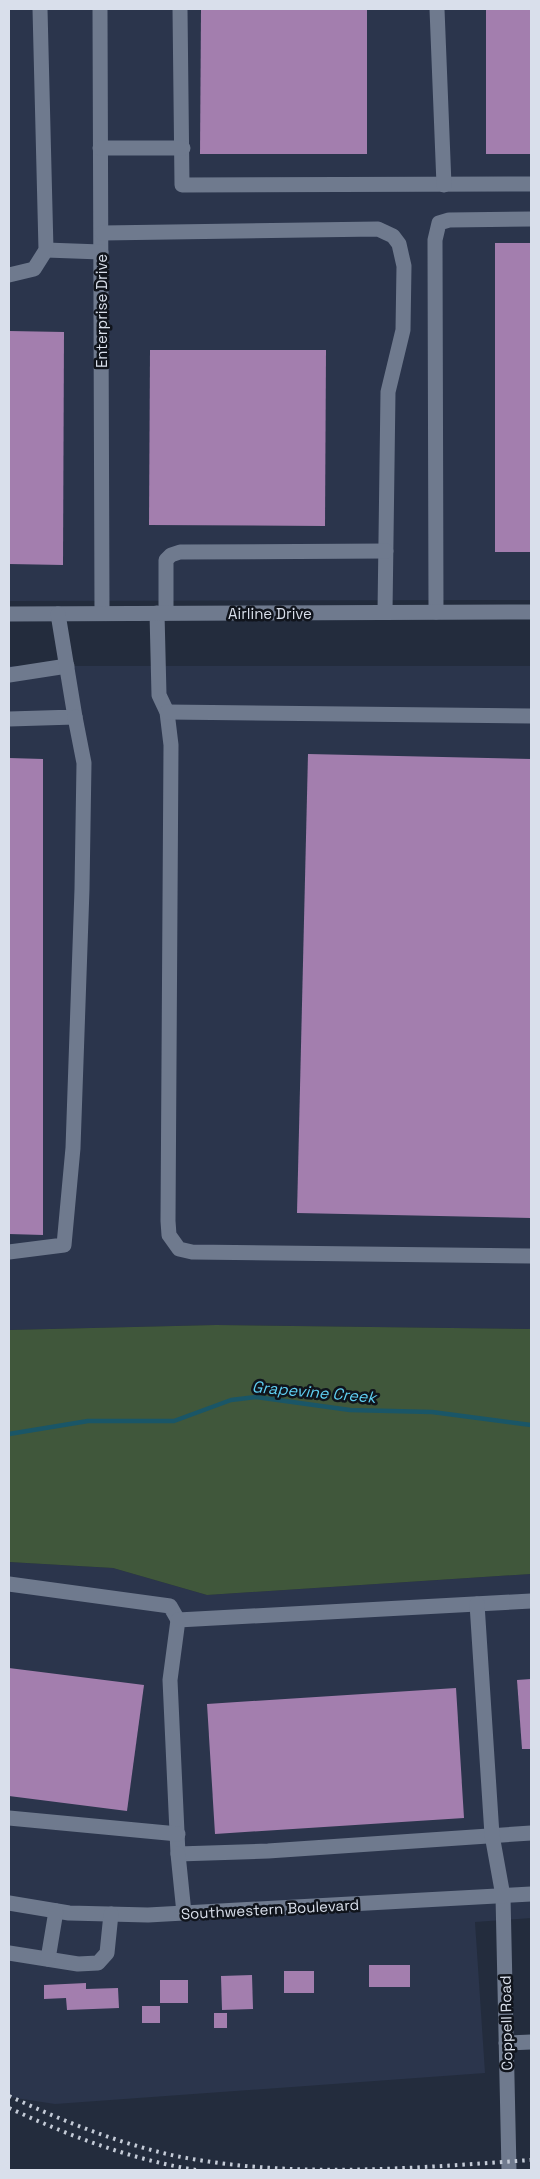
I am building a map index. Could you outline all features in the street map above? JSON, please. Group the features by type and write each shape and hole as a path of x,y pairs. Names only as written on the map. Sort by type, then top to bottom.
{"street":[{"path":"9,275 34,269 46,250 40,9"},
{"name":"Enterprise Drive","path":"100,9 102,613"},
{"path":"180,9 182,185 531,184"},
{"path":"437,9 444,185"},
{"path":"100,148 183,148"},
{"path":"436,612 435,240 439,223 449,220 531,219"},
{"path":"102,233 378,230 393,236 399,244 404,266 403,330 388,392 385,612"},
{"path":"46,250 101,252"},
{"path":"386,551 180,552 171,555 166,560 158,695 167,712 171,745 169,1235 179,1249 192,1252 531,1256"},
{"name":"Airline Drive","path":"9,614 531,612"},
{"path":"9,1252 64,1245 73,1148 82,890 84,763 58,614"},
{"path":"9,675 67,666"},
{"path":"167,712 531,716"},
{"path":"9,719 75,717"},
{"path":"9,1584 170,1606 178,1620 170,1680 178,1854 184,1913"},
{"path":"178,1620 531,1601"},
{"name":"Coppell Road","path":"477,1604 492,1835 502,1896 509,2170"},
{"path":"9,1818 178,1834"},
{"path":"178,1854 531,1833"},
{"name":"Southwestern Boulevard","path":"9,1903 56,1911 111,1914 184,1913 531,1894"},
{"path":"48,1958 56,1911"},
{"path":"9,1953 78,1964 98,1963 107,1953 111,1914"},
{"path":"506,2043 531,2042"}],"shaded area":[{"path":"9,9 531,9 531,600 9,601"},
{"path":"9,666 531,666 531,1329 216,1325 9,1330"},
{"path":"9,1562 113,1568 207,1595 531,1574 531,1918 475,1922 485,2073 55,2104 9,2097"}],"green space":[{"path":"216,1325 531,1329 531,1574 207,1595 113,1568 9,1562 9,1330"}],"building":[{"path":"201,9 367,9 367,154 200,154"},
{"path":"486,9 531,9 531,154 486,154"},
{"path":"495,243 531,243 531,552 495,552"},
{"path":"9,331 64,332 63,565 9,564"},
{"path":"150,350 326,350 325,526 149,525"},
{"path":"308,754 531,759 531,1218 297,1213"},
{"path":"9,758 43,759 43,1235 9,1234"},
{"path":"9,1668 144,1685 127,1811 9,1796"},
{"path":"531,1679 531,1749 522,1749 517,1680"},
{"path":"456,1688 464,1818 215,1834 207,1704"},
{"path":"369,1965 410,1965 410,1987 369,1987"},
{"path":"284,1971 314,1971 314,1993 284,1993"},
{"path":"252,1975 253,2009 222,2010 221,1976"},
{"path":"160,1980 188,1980 188,2003 160,2003"},
{"path":"86,1983 86,1989 118,1988 119,2008 67,2010 66,1998 44,1999 44,1985"},
{"path":"142,2006 160,2006 160,2023 142,2023"},
{"path":"214,2013 227,2013 227,2028 214,2028"}],"waterway":[{"name":"Grapevine Creek","path":"9,1434 88,1421 174,1421 231,1400 256,1397 350,1410 432,1412 531,1425"}],"railway":[{"path":"9,2096 70,2123 133,2145 176,2156 220,2163 264,2167 353,2170 531,2160"},
{"path":"9,2108 55,2128 123,2153 196,2170"}]}
